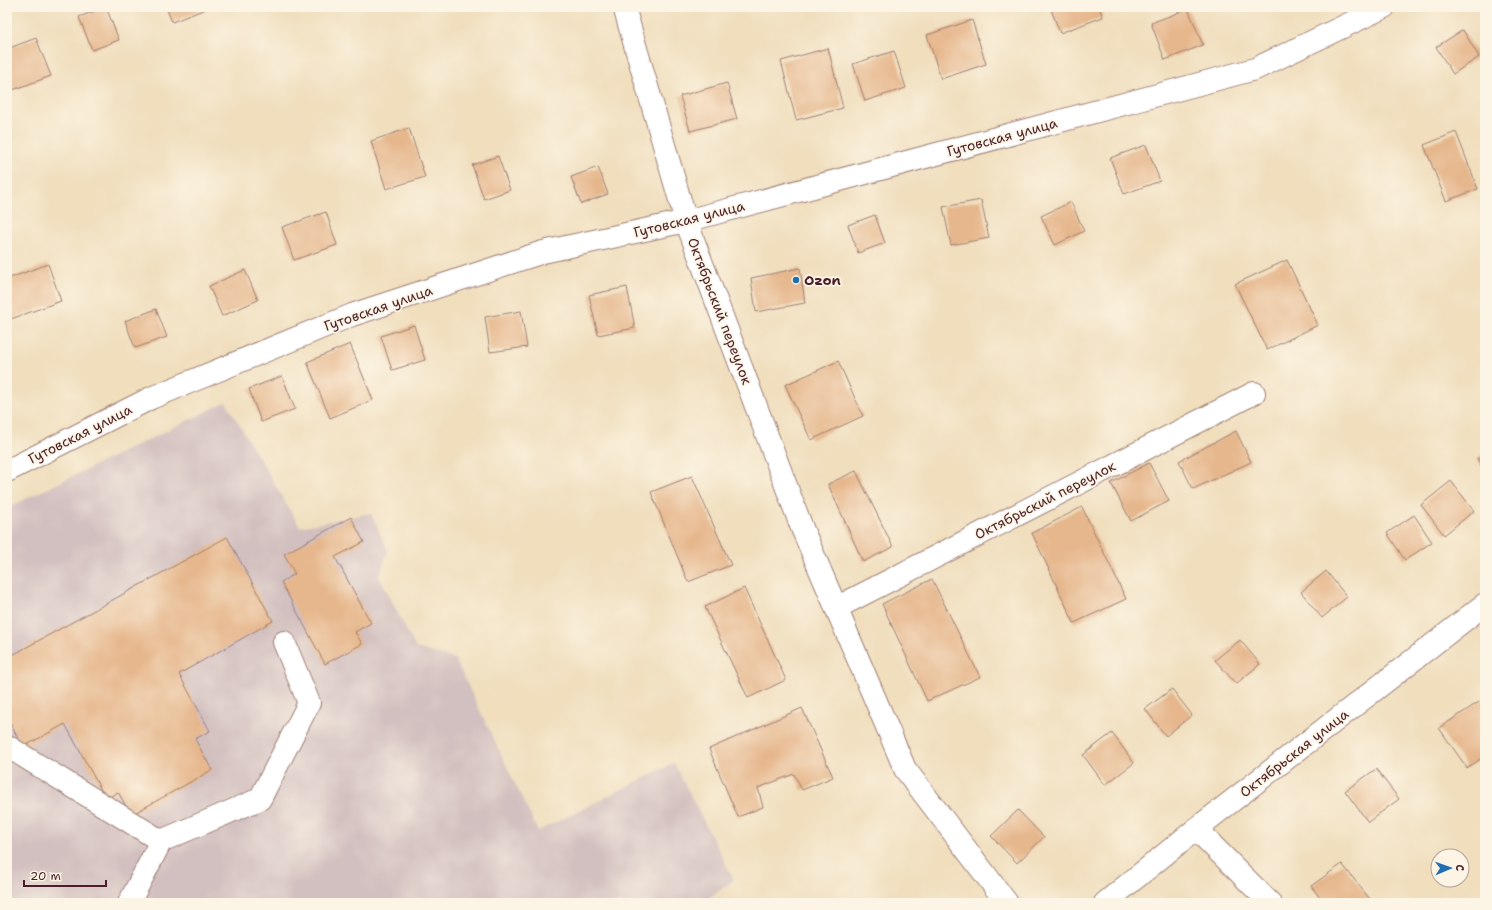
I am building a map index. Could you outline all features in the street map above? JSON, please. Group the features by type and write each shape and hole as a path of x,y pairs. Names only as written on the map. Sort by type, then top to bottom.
{"street":[{"name":"Октябрьский переулок","path":"624,7 686,222 802,528 836,608 905,769 1007,903"},
{"name":"Гутовская улица","path":"7,471 151,398 352,315 544,252 686,222 1254,69 1384,7"},
{"name":"Октябрьский переулок","path":"836,608 1254,393"},
{"name":"Октябрьская улица","path":"1105,903 1196,829 1485,604"},
{"path":"129,903 161,842 260,799 310,703 284,642"},
{"path":"7,746 161,842"},
{"path":"1196,829 1270,903"}],"shaded area":[{"path":"226,402 300,527 371,513 388,551 379,576 416,648 455,659 538,831 674,763 734,880 702,903 7,903 7,508"}],"building":[{"path":"106,7 119,40 92,50 79,17"},
{"path":"166,7 211,7 172,22"},
{"path":"1050,7 1099,7 1103,17 1060,33"},
{"path":"1188,9 1203,45 1165,60 1151,23"},
{"path":"972,20 986,64 941,79 927,35"},
{"path":"1463,30 1479,57 1453,74 1436,47"},
{"path":"36,38 51,76 7,92 7,49"},
{"path":"828,48 843,108 796,120 781,61"},
{"path":"894,51 906,88 865,101 853,64"},
{"path":"727,83 737,119 690,131 680,96"},
{"path":"409,128 425,177 386,189 371,141"},
{"path":"1456,132 1478,189 1446,201 1424,145"},
{"path":"1146,145 1160,181 1124,194 1110,158"},
{"path":"498,156 510,190 484,199 472,165"},
{"path":"598,167 608,194 581,204 571,177"},
{"path":"981,200 989,238 951,245 943,207"},
{"path":"1071,202 1084,231 1055,245 1041,216"},
{"path":"326,212 337,245 294,260 282,227"},
{"path":"875,215 885,243 858,253 848,225"},
{"path":"1287,260 1318,325 1267,350 1235,284"},
{"path":"48,264 61,301 11,319 7,307 7,279"},
{"path":"800,268 805,303 756,312 751,278"},
{"path":"245,270 258,300 222,316 209,286"},
{"path":"627,287 635,328 598,335 589,295"},
{"path":"156,309 167,337 135,348 125,321"},
{"path":"521,311 527,347 490,352 485,317"},
{"path":"414,325 425,360 392,370 381,336"},
{"path":"350,344 373,400 330,418 307,362"},
{"path":"838,361 863,416 811,440 785,385"},
{"path":"282,376 295,409 261,422 249,389"},
{"path":"1236,431 1251,462 1193,489 1179,461"},
{"path":"1485,453 1485,471 1477,459"},
{"path":"1149,463 1169,501 1131,521 1111,483"},
{"path":"856,471 893,547 863,562 828,484"},
{"path":"692,476 731,565 688,582 651,492"},
{"path":"1451,481 1474,511 1444,535 1421,505"},
{"path":"1082,507 1126,599 1074,623 1032,533"},
{"path":"1414,515 1432,542 1405,560 1387,533"},
{"path":"351,517 364,542 335,557 371,623 355,632 362,644 325,664 281,582 295,574 284,554"},
{"path":"227,537 273,621 179,674 210,731 195,739 212,770 131,815 118,792 106,799 65,724 23,747 7,718 7,658"},
{"path":"1326,571 1347,597 1322,618 1301,592"},
{"path":"932,579 980,677 927,701 882,604"},
{"path":"744,588 786,680 748,698 705,607"},
{"path":"1240,640 1260,664 1236,684 1215,660"},
{"path":"1172,689 1192,715 1166,736 1145,709"},
{"path":"1485,698 1485,756 1467,768 1439,728"},
{"path":"802,708 833,777 802,790 794,774 758,788 763,807 738,817 709,749"},
{"path":"1112,733 1134,763 1105,785 1083,755"},
{"path":"1376,769 1399,799 1368,822 1345,791"},
{"path":"1018,810 1044,837 1017,863 991,836"},
{"path":"1342,864 1373,903 1324,903 1311,886"}],"place":[{"name":"Ozon","path":"796,280"}]}
